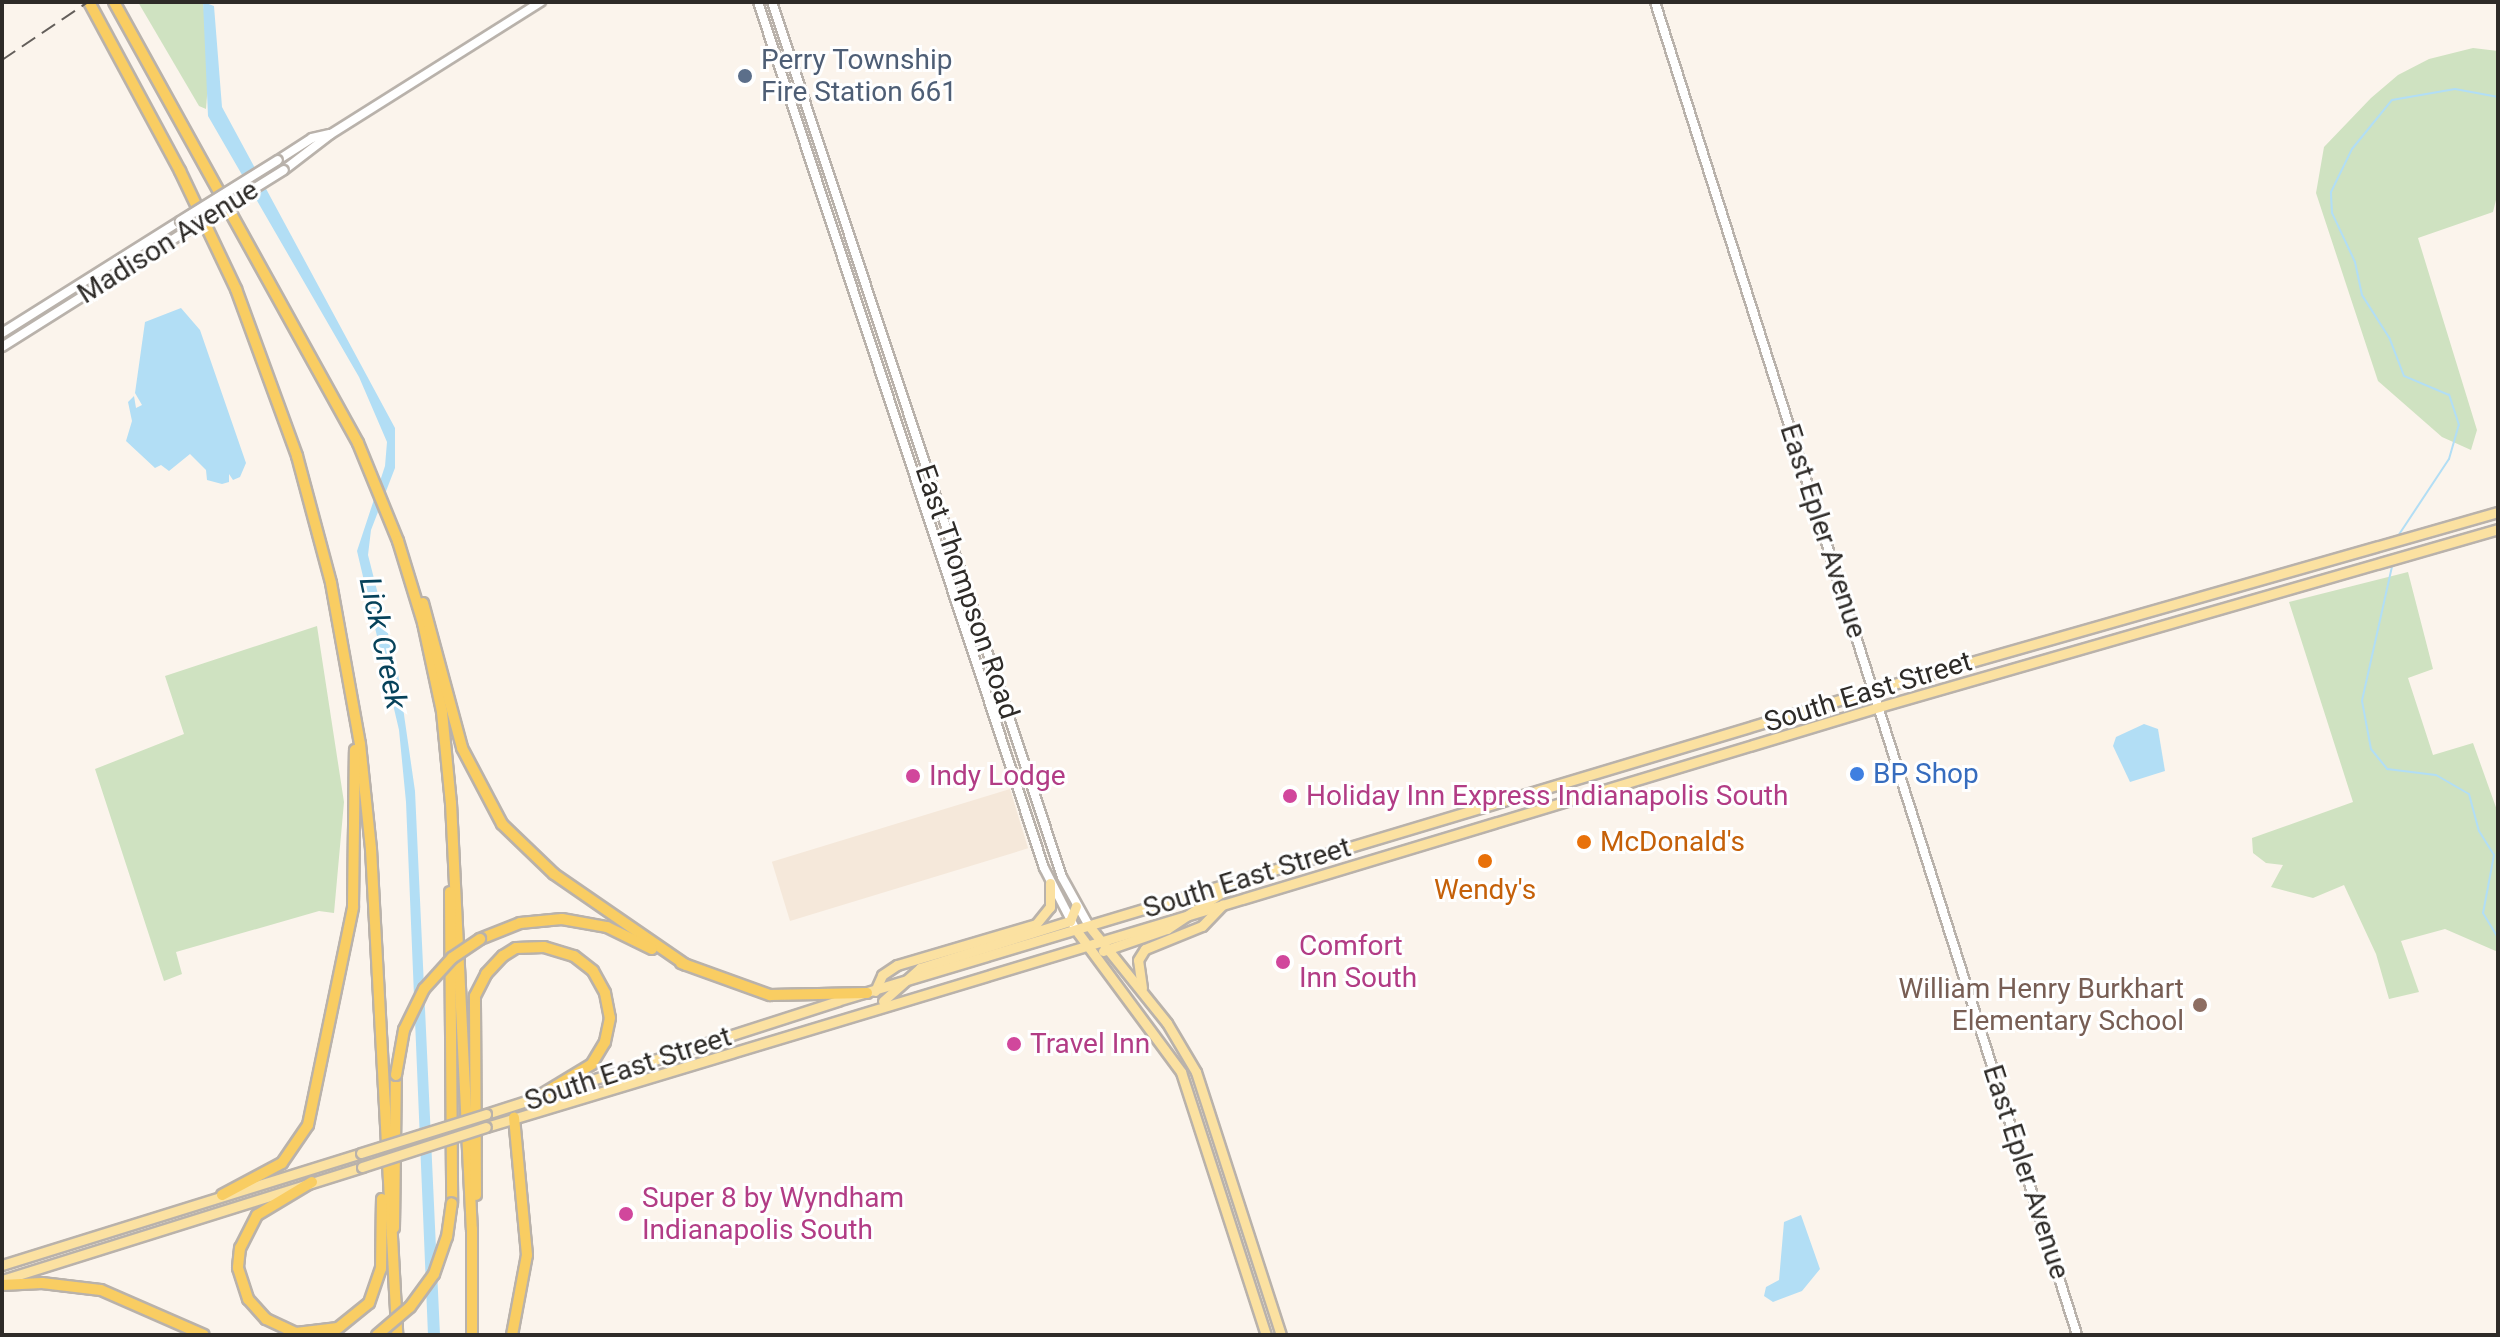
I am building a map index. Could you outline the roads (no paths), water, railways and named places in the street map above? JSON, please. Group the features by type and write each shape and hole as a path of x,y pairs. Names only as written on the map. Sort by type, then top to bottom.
{"highway":[{"path":"89,2 203,218 274,387 325,557 357,728 374,886 397,1335"},
{"path":"114,2 366,461 409,574 442,712 452,830 472,1229 472,1335"},
{"path":"409,574 430,619 462,748 490,808 536,860 686,965"},
{"path":"222,1195 282,1163 308,1125 353,907 357,728"},
{"path":"377,1335 410,1307 434,1274 447,1237 452,1203 448,928 452,830"},
{"path":"391,1239 396,1218 396,1075 404,1030 424,989 452,958 480,939 520,923 572,920 607,927 686,965 770,995 871,992"},
{"path":"472,1229 479,1163 475,996 486,974 503,956 516,948 544,947 574,956 593,971 605,993 610,1018 605,1042 592,1064 536,1098"},
{"path":"512,1335 527,1255 514,1118"},
{"path":"312,1182 257,1215 244,1235 238,1268 256,1310 284,1329 306,1334 353,1320 376,1288 384,1125"},
{"path":"2,1283 75,1285 145,1305 204,1335"},
{"path":"145,1305 191,1335"}],"main road":[{"name":"Madison Avenue","path":"2,347 284,170 331,134 541,2"},
{"name":"East Thompson Road","path":"758,2 1050,883 1086,945 1181,1072 1266,1335"},
{"name":"East Thompson Road","path":"772,2 941,514 1076,906 1143,992 1196,1072 1281,1335"},
{"name":"East Epler Avenue","path":"1655,2 2077,1335"},
{"name":"Madison Avenue","path":"2,333 312,138 331,134"},
{"name":"South East Street","path":"2,1265 904,983 1073,926 1089,926 1873,690 2498,512"},
{"path":"928,515 941,514"},
{"name":"South East Street","path":"2,1283 514,1118 847,1017 1086,945 1104,944 1183,916 1879,707 2498,529"},
{"path":"1183,916 1242,880"},
{"path":"871,992 882,975 897,965 1036,924 1050,907 1050,883"},
{"path":"1143,992 1137,967 1141,954 1202,926 1223,904"},
{"path":"1073,926 1076,906"},
{"path":"1103,966 1100,956 1104,944"},
{"path":"847,1017 892,996 904,983"}],"water":[{"name":"Lick Creek","path":"203,2 214,6 222,107 395,428 395,468 371,530 368,555 398,673 415,791 440,1335 428,1335 406,802 399,730 357,551 385,466 387,442 359,377 208,116"},
{"path":"181,308 200,330 246,463 240,477 233,480 229,474 229,482 222,484 207,480 206,470 190,454 169,471 161,465 155,468 126,441 132,421 128,402 134,396 136,408 142,405 135,393 145,322"},
{"path":"2144,724 2158,729 2165,771 2130,782 2113,746 2116,737"},
{"path":"1801,1215 1820,1269 1802,1291 1773,1302 1764,1296 1766,1287 1779,1280 1784,1222"}],"waterway":[{"path":"2398,536 2449,459 2459,425 2449,395 2404,376 2390,339 2362,295 2355,262 2332,213 2331,192 2352,149 2392,100 2455,89 2498,97"},
{"path":"2393,562 2362,701 2371,749 2387,769 2436,775 2469,794 2479,831 2494,855 2483,913 2498,938"}],"railway":[{"path":"2,60 88,2"}],"place":[{"name":"Perry Township Fire Station 661","path":"745,76"},
{"name":"BP Shop","path":"1857,774"},
{"name":"Indy Lodge","path":"913,776"},
{"name":"Holiday Inn Express Indianapolis South","path":"1290,796"},
{"name":"McDonald's","path":"1584,842"},
{"name":"Wendy's","path":"1485,861"},
{"name":"Comfort Inn South","path":"1283,962"},
{"name":"William Henry Burkhart Elementary School","path":"2200,1005"},
{"name":"Travel Inn","path":"1014,1044"},
{"name":"Super 8 by Wyndham Indianapolis South","path":"626,1214"}]}
